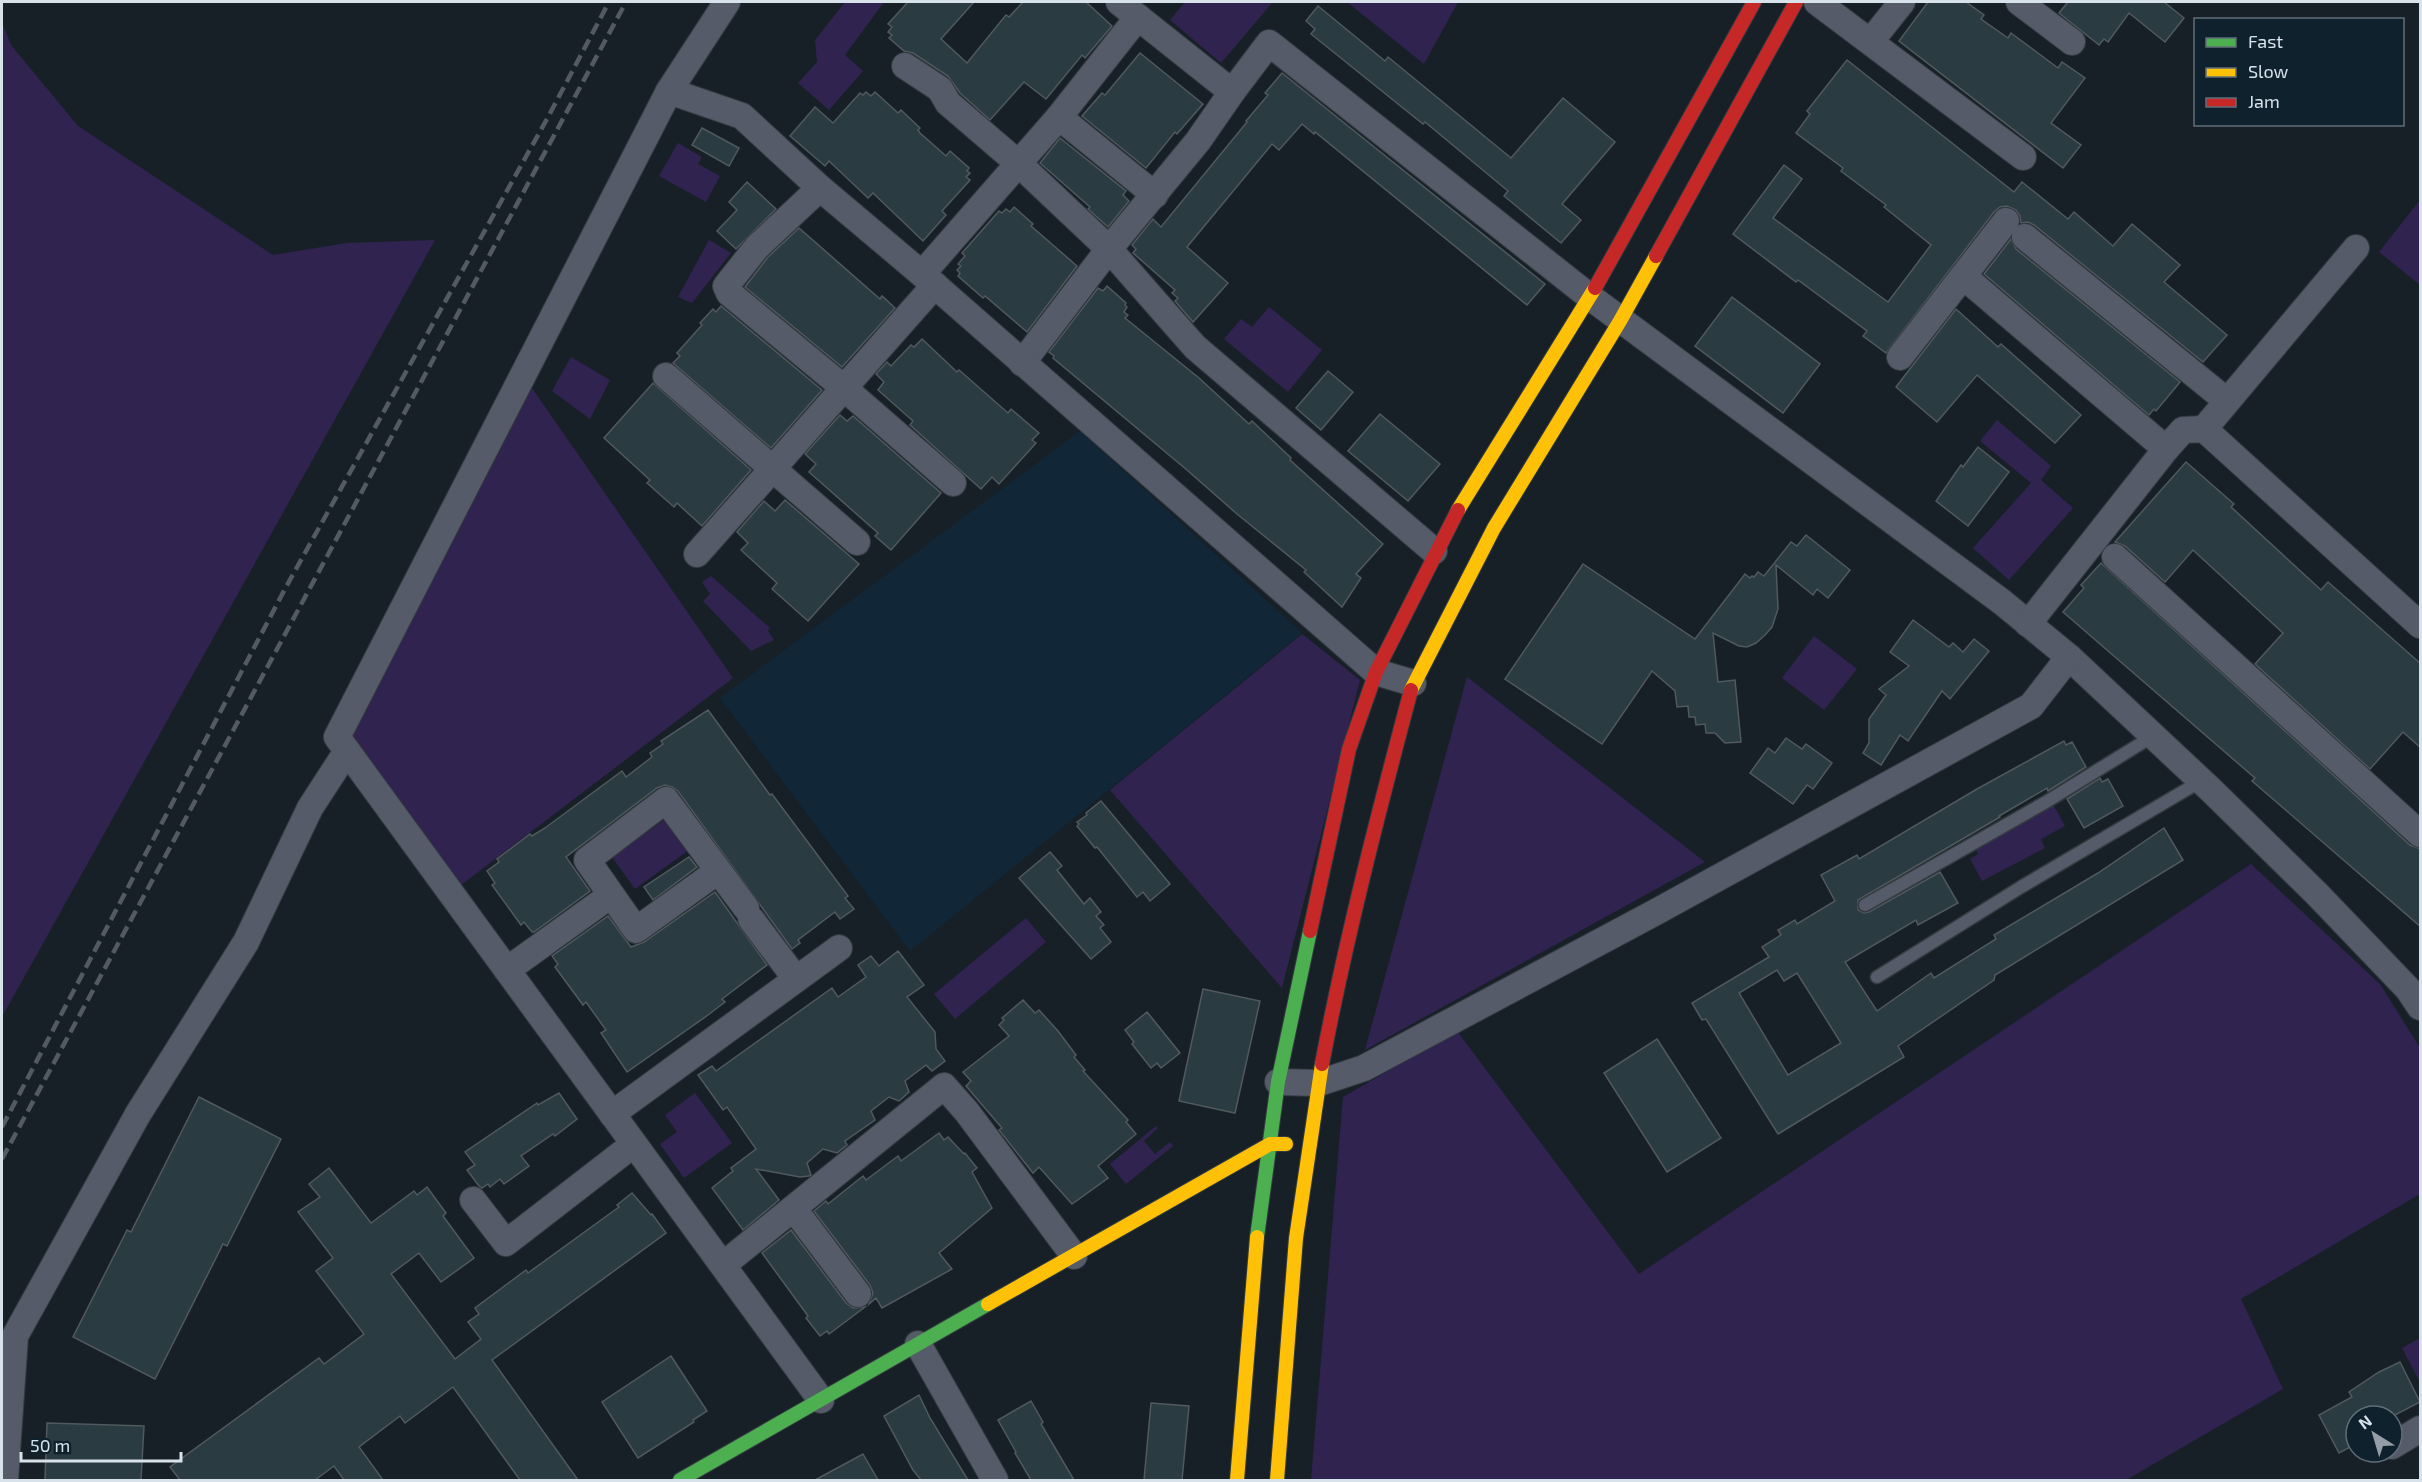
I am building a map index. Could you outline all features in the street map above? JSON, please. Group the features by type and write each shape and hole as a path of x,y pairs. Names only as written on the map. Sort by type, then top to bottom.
{"main road":[{"path":"1237,1480 1255,1254 1278,1082 1349,749 1376,672 1434,551 1590,297 1754,2"},
{"path":"1276,1480 1296,1238 1319,1083 1336,992 1381,801 1413,683 1494,528 1620,321 1796,2"},
{"path":"680,1480 1270,1144 1309,1143"}],"street":[{"path":"726,2 669,91 337,737 821,1400"},
{"path":"1119,2 1232,92"},
{"path":"1817,2 2022,157"},
{"path":"1871,42 1902,2"},
{"path":"2019,2 2072,42"},
{"path":"697,554 844,388 1019,164 1138,17"},
{"path":"1022,363 1109,249 1198,141 1269,43 1620,321 2002,602 2069,657 2201,781 2416,993"},
{"path":"905,66 940,89 948,103 1019,164 1109,249 1195,347 1434,551"},
{"path":"669,91 742,116 820,188 929,280 1376,672 1413,683"},
{"path":"1059,117 1155,195"},
{"path":"820,188 757,247 726,286 729,293 844,388 953,483"},
{"path":"1900,357 1963,276 2016,229 2227,401"},
{"path":"2204,429 2355,248"},
{"path":"1963,276 2166,449"},
{"path":"666,376 857,542"},
{"path":"2028,624 2183,430 2204,429 2421,625"},
{"path":"2115,556 2421,834"},
{"path":"1278,1082 1319,1083 1364,1068 1654,913 2031,706 2069,657"},
{"path":"5,1480 15,1336 138,1114 246,942 310,808 347,752"},
{"path":"718,871 636,930 586,860 666,800 749,913 796,979"},
{"path":"507,970 611,895"},
{"path":"612,1114 839,948"},
{"path":"723,1265 944,1086 967,1112 1074,1256"},
{"path":"473,1200 506,1243 634,1144"},
{"path":"794,1209 858,1294"},
{"path":"918,1344 995,1480"},
{"path":"2404,1439 2421,1429"}],"lane":[{"path":"1864,905 2046,802 2153,736"},
{"path":"1876,977 2021,887 2201,781"}],"shaded area":[{"path":"845,2 884,2 845,55 863,71 829,110 798,83 817,62 815,40"},
{"path":"1185,2 1272,3 1221,63 1170,20"},
{"path":"1347,2 1458,2 1424,64"},
{"path":"2,22 11,45 78,126 273,255 347,243 435,240 2,1017"},
{"path":"678,143 702,157 698,164 720,176 706,202 659,176"},
{"path":"2420,200 2420,285 2379,252"},
{"path":"709,240 731,253 692,303 678,297"},
{"path":"1269,307 1322,350 1288,392 1224,339 1241,319 1252,327"},
{"path":"571,357 610,380 590,419 552,391"},
{"path":"532,388 733,678 452,892 350,741"},
{"path":"1997,420 2051,466 2041,480 2073,508 2009,580 1973,548 2031,483 1980,441"},
{"path":"1080,431 1302,633 910,951 720,698"},
{"path":"711,576 770,628 768,631 774,640 751,651 703,601 710,594 702,582"},
{"path":"1302,634 1360,680 1282,988 1110,790"},
{"path":"1814,636 1857,669 1824,710 1782,678"},
{"path":"1467,677 1705,862 1365,1050"},
{"path":"2053,804 2065,826 2041,839 2045,848 1982,881 1970,859 1978,854 1974,846"},
{"path":"671,815 693,847 635,889 612,857"},
{"path":"2251,864 2380,984 2420,1048 2420,1194 2241,1299 2283,1389 2126,1480 1311,1480 1343,1097 1457,1031 1639,1274"},
{"path":"1026,918 1046,942 955,1019 934,994"},
{"path":"695,1093 732,1143 684,1178 660,1144 677,1132 665,1115"},
{"path":"1156,1126 1158,1128 1144,1141 1155,1154 1170,1142 1173,1146 1126,1184 1110,1164"},
{"path":"2420,1338 2420,1382 2402,1348"}],"building":[{"path":"908,2 974,2 941,39 967,63 1006,15 1009,17 1023,2 1086,2 1112,26 1085,58 1082,55 1046,99 1024,82 990,120 960,93 948,76 913,53 904,51 889,38 892,35 888,32 892,27 888,24"},
{"path":"1928,2 1966,2 1984,15 1981,19 2008,38 2011,33 2058,68 2062,62 2085,78 2051,123 2081,145 2063,168 1899,41"},
{"path":"2068,2 2164,2 2184,18 2165,42 2129,13 2108,42 2104,39 2099,45 2059,13"},
{"path":"1318,6 1385,61 1388,57 1511,158 1563,98 1615,142 1562,204 1581,220 1561,243 1504,196 1508,191 1425,122 1423,124 1311,34 1315,29 1306,21"},
{"path":"1140,53 1203,104 1177,134 1175,132 1146,168 1082,116 1102,93 1105,95"},
{"path":"1847,60 2014,192 2022,182 2068,219 2074,212 2113,246 2132,224 2180,265 2164,282 2227,335 2203,362 2034,225 2028,222 2021,223 2016,210 2007,206 2000,207 1994,212 1886,353 1863,336 1867,331 1798,280 1796,282 1733,234 1784,165 1802,179 1773,218 1888,302 1931,245 1884,207 1886,205 1841,171 1843,168 1796,133 1810,114 1807,111"},
{"path":"1282,73 1545,284 1527,305 1315,132 1314,134 1302,124 1279,150 1272,144 1187,247 1228,283 1193,322 1175,301 1178,298 1172,293 1175,290 1133,253 1136,249 1132,245 1153,219 1161,227 1247,122 1268,95 1265,93"},
{"path":"866,92 871,96 875,92 898,113 901,110 920,128 918,130 920,133 946,156 950,151 969,168 967,171 970,173 966,177 970,180 942,211 946,215 923,241 873,193 868,198 829,161 825,166 790,136 815,107 833,123 860,93 863,95"},
{"path":"702,128 739,148 729,166 692,145"},
{"path":"1060,138 1126,191 1123,195 1129,201 1108,227 1088,209 1090,207 1040,163"},
{"path":"747,182 776,209 736,249 717,231 737,210 729,202"},
{"path":"1014,207 1033,224 1031,226 1077,266 1027,332 958,276 960,273 957,270 961,266 958,264 965,256 962,253 999,211 1002,213 1006,209 1010,212"},
{"path":"799,228 880,299 882,296 895,308 842,367 745,287 768,257"},
{"path":"2011,239 2016,249 2180,382 2156,411 2154,409 2149,415 1984,274"},
{"path":"1107,286 1126,303 1127,307 1124,312 1128,315 1125,318 1199,378 1249,424 1252,421 1291,458 1290,460 1383,544 1356,574 1361,578 1342,607 1304,572 1306,570 1053,358 1054,356 1049,352 1098,288 1103,291"},
{"path":"1732,297 1820,364 1783,413 1695,346"},
{"path":"721,306 822,390 771,448 673,363 680,356 677,353 702,325 700,323 713,309 716,312"},
{"path":"1956,309 1998,347 2001,344 2081,415 2055,443 1977,375 1937,422 1896,387"},
{"path":"922,339 957,372 959,370 1008,413 1011,409 1039,433 1032,440 1036,443 999,484 992,477 981,489 910,425 913,421 878,390 884,382 876,374 887,362 891,366 911,345 914,347"},
{"path":"1328,371 1353,392 1321,430 1296,408"},
{"path":"653,383 751,470 702,526 677,503 674,507 647,483 650,480 604,438"},
{"path":"1380,414 1440,464 1408,501 1348,451"},
{"path":"840,415 847,421 853,416 941,493 891,550 875,536 878,533 809,472 816,464 805,454"},
{"path":"1978,447 2009,472 1968,526 1936,501 1961,465 1963,467"},
{"path":"2186,462 2234,504 2231,507 2321,590 2328,582 2421,664 2421,748 2403,732 2370,769 2255,664 2283,633 2193,550 2165,582 2125,546 2115,542"},
{"path":"785,500 859,564 808,621 772,589 777,583 741,550 748,543 737,532 764,501 775,511"},
{"path":"1806,535 1850,570 1828,598 1817,589 1813,595 1776,565 1778,609 1772,627 1765,635 1747,647 1739,646 1713,633 1718,682 1735,680 1741,742 1725,743 1715,733 1706,733 1705,724 1696,725 1695,717 1689,717 1688,706 1677,707 1675,691 1652,671 1602,744 1505,679 1583,564 1695,639 1745,574 1750,578 1758,572 1764,576 1791,542 1797,546"},
{"path":"2101,563 2410,845 2421,849 2421,927 2252,781 2255,778 2063,612 2084,588 2081,585"},
{"path":"1913,620 1949,647 1953,643 1963,652 1974,639 1989,651 1950,699 1942,691 1908,741 1900,735 1881,765 1863,753 1869,743 1869,719 1886,695 1879,689 1909,666 1890,652"},
{"path":"708,710 848,896 845,898 854,909 840,919 835,912 798,940 800,943 792,949 678,791 665,785 657,788 566,857 590,891 534,932 524,922 521,925 492,885 495,883 487,871 499,862 497,859 530,834 532,836 545,828 622,771 626,777 652,757 650,753 663,744 661,741"},
{"path":"1786,738 1802,749 1806,744 1832,763 1813,789 1807,785 1793,804 1750,773 1768,748 1775,753"},
{"path":"2064,741 2066,745 2072,742 2086,767 1858,900 1858,910 1864,913 1869,912 1940,872 1958,903 1918,925 1916,920 1845,962 1877,1011 1931,973 1934,978 1996,939 1994,935 2098,873 2164,828 2183,860 1995,975 1994,980 1898,1046 1904,1057 1778,1134 1706,1019 1702,1020 1692,1003 1769,957 1762,947 1781,935 1778,930 1795,920 1797,924 1835,901 1821,875 1857,855 1859,859 1977,789","holes":["1777,970 1784,981 1797,973 1841,1043 1788,1075 1739,993"]},
{"path":"2100,778 2102,782 2108,779 2123,806 2084,828 2067,799"},
{"path":"1101,801 1170,884 1150,901 1143,892 1137,897 1077,826 1079,824 1077,822"},
{"path":"1050,852 1062,866 1057,870 1084,904 1090,898 1101,912 1096,916 1104,925 1100,928 1111,942 1091,959 1019,878"},
{"path":"689,857 697,867 653,900 644,887"},
{"path":"715,892 767,965 722,999 725,1002 708,1015 627,1072 601,1033 606,1030 586,1002 583,1005 555,967 558,964 552,956 608,916 631,947 644,942"},
{"path":"898,951 924,985 907,997 935,1032 936,1049 945,1061 932,1071 926,1065 905,1081 909,1092 899,1101 889,1097 871,1111 875,1120 845,1141 847,1145 837,1153 823,1149 807,1163 811,1175 800,1177 756,1169 779,1200 743,1230 712,1188 733,1171 731,1168 756,1149 727,1107 723,1110 698,1075 712,1066 716,1071 832,988 838,997 866,977 858,965 871,956 879,966"},
{"path":"1203,989 1260,1001 1235,1113 1179,1101"},
{"path":"1023,1000 1035,1013 1039,1010 1058,1031 1076,1055 1074,1057 1085,1070 1083,1071 1128,1120 1126,1122 1136,1134 1098,1166 1108,1178 1072,1204 1039,1167 1033,1173 999,1130 1002,1128 966,1086 971,1081 963,1072 1009,1036 999,1025 1004,1020 1002,1018"},
{"path":"1147,1012 1180,1053 1161,1068 1157,1063 1151,1068 1132,1044 1134,1042 1125,1030"},
{"path":"1657,1039 1721,1138 1667,1172 1604,1073"},
{"path":"559,1093 577,1119 555,1136 553,1134 521,1156 529,1166 504,1184 500,1179 490,1187 488,1184 482,1188 479,1186 467,1170 475,1165 465,1152 537,1103 538,1105"},
{"path":"199,1097 281,1139 227,1246 223,1244 155,1379 73,1337 127,1230 131,1232"},
{"path":"939,1133 944,1140 948,1137 977,1168 972,1172 992,1208 939,1253 952,1269 882,1308 876,1298 869,1304 873,1293 870,1285 814,1211 826,1201 828,1204 863,1176 866,1180 898,1156 901,1161"},
{"path":"329,1168 371,1223 414,1191 417,1195 427,1187 446,1213 443,1216 474,1258 441,1282 419,1253 391,1274 455,1359 481,1339 468,1322 479,1314 475,1308 526,1270 528,1273 619,1207 617,1205 632,1193 652,1214 666,1233 492,1360 578,1480 520,1480 453,1387 405,1423 400,1416 359,1447 383,1480 344,1480 334,1466 315,1480 180,1480 170,1467 319,1358 324,1364 364,1334 316,1271 333,1258 298,1212 320,1197 309,1184"},
{"path":"791,1230 846,1303 853,1308 865,1307 829,1334 827,1331 820,1336 762,1253"},
{"path":"671,1356 707,1411 638,1458 602,1402"},
{"path":"2400,1362 2420,1402 2404,1410 2404,1404 2344,1404 2344,1450 2339,1453 2319,1415 2352,1397 2349,1392 2379,1372"},
{"path":"919,1395 930,1418 968,1480 921,1480 913,1470 884,1416"},
{"path":"1031,1401 1043,1422 1041,1424 1074,1480 1031,1480 1015,1453 998,1420"},
{"path":"1151,1403 1189,1406 1182,1480 1144,1480"},
{"path":"47,1423 144,1426 141,1480 45,1480"},
{"path":"863,1454 878,1480 815,1480"}],"railway":[{"path":"2,1127 286,587 547,119 609,2"},
{"path":"2,1159 626,2"}],"traffic: fast":[{"path":"1257,1237 1278,1082 1310,931"},
{"path":"680,1480 988,1304"}],"traffic: slow":[{"path":"1411,690 1494,528 1620,321 1656,256"},
{"path":"1458,510 1595,288"},
{"path":"1277,1480 1296,1238 1322,1064"},
{"path":"988,1304 1270,1144 1286,1144"},
{"path":"1237,1480 1257,1237"}],"traffic: jam":[{"path":"1595,288 1754,2"},
{"path":"1656,256 1796,2"},
{"path":"1310,931 1349,749 1376,672 1458,510"},
{"path":"1322,1064 1363,876 1411,690"}]}
